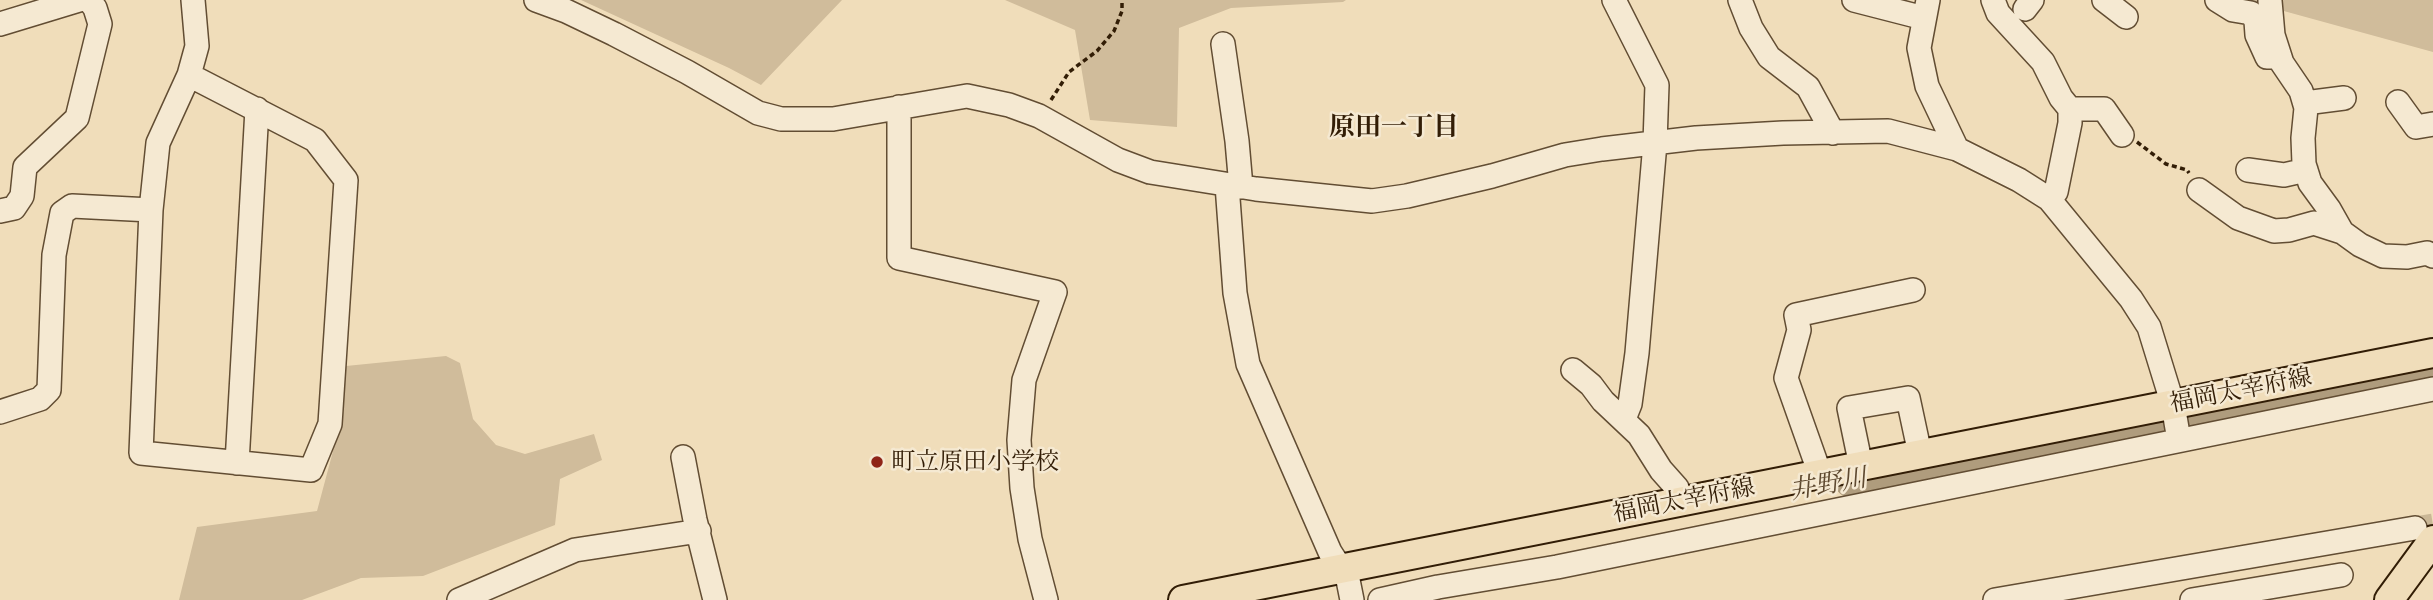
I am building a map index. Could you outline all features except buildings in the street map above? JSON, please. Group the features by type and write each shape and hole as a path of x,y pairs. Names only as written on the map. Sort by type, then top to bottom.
{"main road":[{"name":"福岡太宰府線","path":"1183,600 1680,502 1740,493 1920,454 2174,410 2433,353"},
{"path":"2389,600 2424,534"}],"street":[{"path":"0,24 79,0"},
{"path":"0,211 13,208 22,196 25,167 77,118 100,24 95,8 89,0"},
{"path":"189,75 315,140 346,180 330,424 311,470 141,453 150,210 158,143 189,75 197,46 193,0"},
{"path":"536,0 614,34 758,113 781,119 833,120 967,96 1009,105 1039,116 1118,160 1150,172 1234,186 1372,201 1407,196 1492,176 1564,155 1655,143 1746,135 1888,131 1956,149 2019,180 2049,199 2131,299 2150,327 2174,410 2179,440"},
{"path":"1614,0 1657,85 1655,143 1637,353 1630,404 1624,419"},
{"path":"1740,0 1751,28 1769,57 1808,87 1833,133"},
{"path":"1854,0 1926,9 1919,48 1927,86 1956,149"},
{"path":"1993,0 1998,13 2043,62 2061,98 2070,109 2070,123 2056,192 2049,199"},
{"path":"2104,0 2126,17"},
{"path":"2217,0 2233,10 2251,13 2256,21 2257,35 2266,57 2280,57"},
{"path":"2270,1 2273,35 2280,57 2301,91 2305,103 2302,138 2310,183 2342,232"},
{"path":"1223,44 1237,141 1234,186 1236,293 1248,364 1330,552 1349,580 1352,600"},
{"path":"2305,103 2344,98"},
{"path":"2398,102 2416,127 2433,124"},
{"path":"899,107 899,258 1055,292 1024,380 1019,440 1022,488 1030,539 1046,600"},
{"path":"237,463 257,108"},
{"path":"2070,109 2104,108 2122,135"},
{"path":"2248,170 2284,175 2306,170"},
{"path":"2199,190 2238,218 2274,232 2314,223 2342,232 2360,245 2384,256 2407,257 2427,253 2433,256"},
{"path":"0,412 40,399 49,390 54,255 61,213 72,206 150,210"},
{"path":"1820,474 1786,378 1799,330 1796,315 1913,290"},
{"path":"1573,370 1639,435 1661,470 1677,488 1680,502"},
{"path":"1380,600 2433,389"},
{"path":"1861,466 1849,408 1908,398 1920,454"},
{"path":"683,457 715,600"},
{"path":"1740,493 1746,528"},
{"path":"459,600 575,550 697,526"},
{"path":"1995,600 2424,534"},
{"path":"2192,600 2341,575"}],"path":[{"path":"1039,116 1069,72 1097,51 1114,31 1122,11 1122,0"},
{"path":"2122,135 2142,145 2166,164 2187,170 2199,190"}],"shaded area":[{"path":"581,0 842,0 761,85"},
{"path":"1005,0 1346,0 1231,8 1179,28 1177,127 1090,120 1075,30"},
{"path":"2247,0 2433,0 2433,52 2251,2"},
{"path":"446,356 460,363 473,419 496,445 525,454 594,434 602,460 560,479 555,525 423,576 361,578 302,600 179,600 197,527 317,511 336,440 346,366"}],"waterway":[{"name":"井野川","path":"1851,482 2273,405 2325,399 2433,377"}],"tunnel":[{"path":"2415,528 2433,525"}],"place":[{"name":"町立原田小学校","path":"877,462"}],"district":[{"name":"原田一丁目","path":"1394,128"}]}
